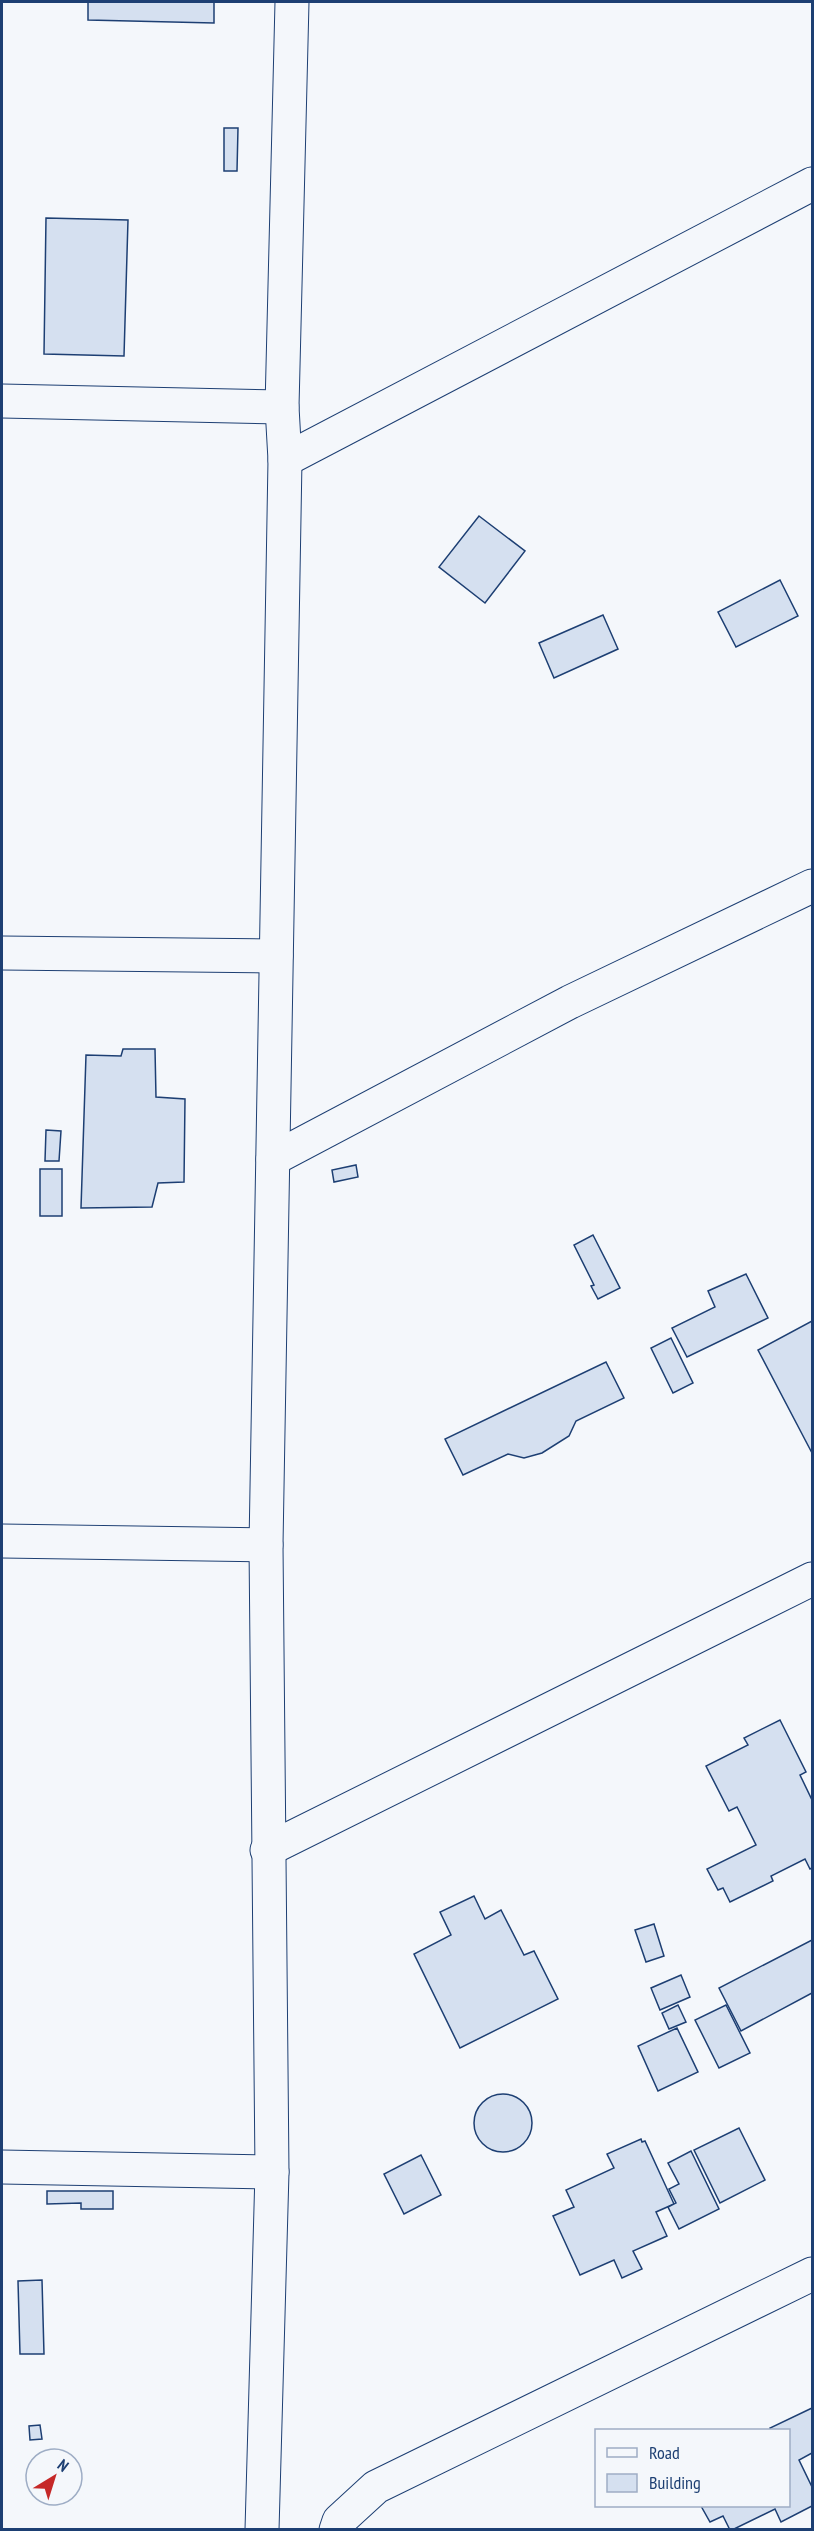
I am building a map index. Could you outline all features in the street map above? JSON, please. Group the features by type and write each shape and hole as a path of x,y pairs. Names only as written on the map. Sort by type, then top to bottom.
{"street":[{"path":"262,2529 272,2172 267,1850 266,1545 285,460 282,407 292,2"},
{"path":"285,460 813,184"},
{"path":"2,401 282,407"},
{"path":"273,1159 570,1002 813,886"},
{"path":"2,953 276,956"},
{"path":"2,1541 266,1545"},
{"path":"267,1850 813,1579"},
{"path":"2,2167 272,2172"},
{"path":"336,2529 339,2521 376,2487 813,2274"}],"building":[{"path":"88,2 214,2 214,23 88,20"},
{"path":"224,128 238,128 237,171 224,171"},
{"path":"46,218 128,220 124,356 44,354"},
{"path":"479,516 525,551 485,603 439,567"},
{"path":"780,580 798,616 736,647 718,612"},
{"path":"603,615 618,649 554,678 539,643"},
{"path":"123,1049 155,1049 156,1097 185,1099 184,1182 158,1183 152,1207 81,1208 86,1055 121,1056"},
{"path":"46,1130 61,1131 59,1161 45,1161"},
{"path":"356,1165 358,1177 334,1182 332,1170"},
{"path":"40,1169 62,1169 62,1216 40,1216"},
{"path":"593,1235 620,1288 598,1299 591,1286 594,1285 574,1245"},
{"path":"746,1274 768,1318 687,1357 672,1328 715,1307 708,1291"},
{"path":"812,1321 812,1453 758,1350"},
{"path":"671,1338 693,1383 673,1393 651,1348"},
{"path":"606,1362 624,1398 576,1421 569,1436 542,1453 524,1458 508,1454 463,1475 445,1439"},
{"path":"780,1720 806,1772 800,1775 812,1800 812,1868 810,1869 805,1859 771,1876 773,1881 730,1902 723,1888 718,1890 707,1869 756,1845 737,1807 729,1811 706,1766 748,1745 744,1738"},
{"path":"474,1896 485,1919 501,1910 524,1955 534,1951 558,1999 460,2048 414,1954 451,1935 440,1912"},
{"path":"654,1924 664,1956 646,1962 635,1930"},
{"path":"812,1940 812,1993 741,2031 719,1988"},
{"path":"681,1975 690,1997 660,2010 651,1988"},
{"path":"678,2005 686,2022 669,2029 662,2013"},
{"path":"726,2005 750,2053 719,2068 695,2020"},
{"path":"677,2028 698,2072 658,2091 638,2046"},
{"path":"503,2094 514,2096 527,2107 532,2123 530,2134 519,2147 503,2152 492,2150 479,2139 474,2123 476,2112 487,2099"},
{"path":"739,2128 765,2180 720,2203 694,2150"},
{"path":"641,2139 642,2142 645,2141 674,2204 656,2212 667,2236 633,2251 642,2269 622,2278 614,2260 580,2275 553,2216 574,2207 566,2190 614,2168 607,2154"},
{"path":"691,2151 719,2209 679,2229 668,2207 676,2203 669,2189 679,2184 668,2163"},
{"path":"421,2155 441,2195 404,2214 384,2174"},
{"path":"47,2191 113,2191 113,2209 81,2209 81,2203 47,2204"},
{"path":"42,2280 44,2354 20,2354 18,2281"},
{"path":"812,2408 812,2453 799,2460 812,2487 812,2506 781,2522 775,2509 732,2530 723,2516 710,2522 702,2507 790,2507 790,2429 770,2428"},
{"path":"40,2425 42,2439 30,2440 29,2426"}]}
